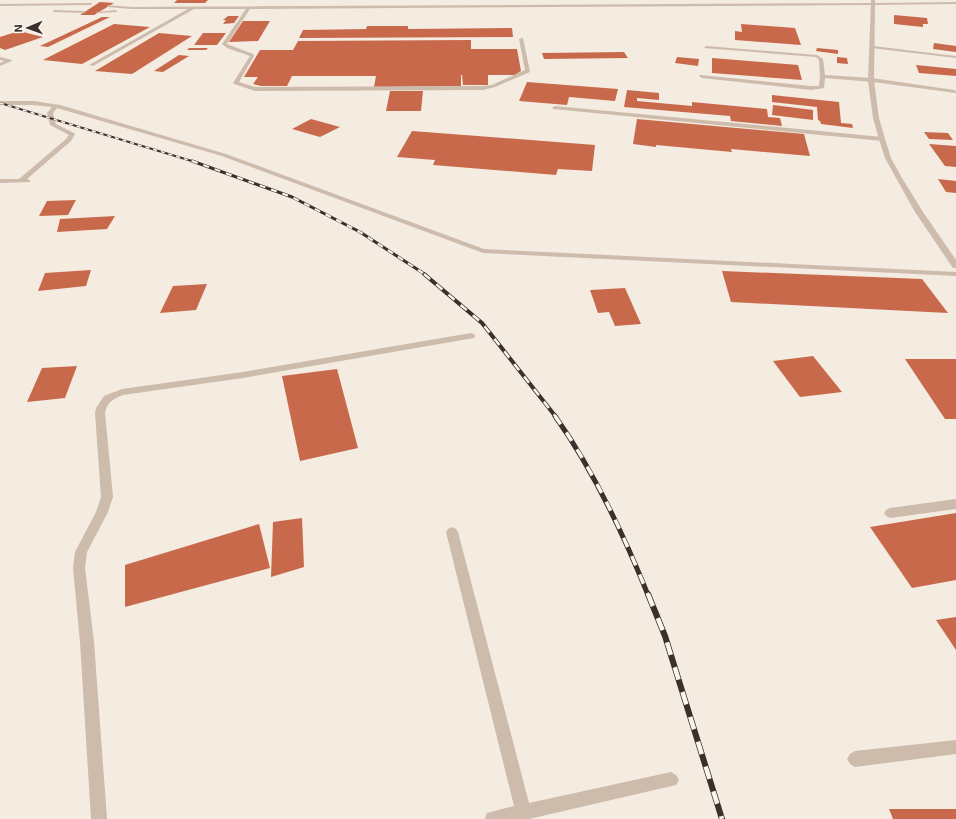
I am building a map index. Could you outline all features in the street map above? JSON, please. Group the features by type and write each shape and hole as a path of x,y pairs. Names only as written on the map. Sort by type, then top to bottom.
{"street":[{"path":"8,5 14,0"},
{"path":"53,5 59,0"},
{"path":"243,7 246,0"},
{"path":"382,0 382,6"},
{"path":"443,0 443,6"},
{"path":"537,0 539,6"},
{"path":"559,0 561,5"},
{"path":"654,0 657,5"},
{"path":"692,0 696,5"},
{"path":"873,2 872,80 876,118 882,139 888,158 899,178 956,266"},
{"path":"119,14 131,6 443,6 514,3 539,6 873,2 956,3"},
{"path":"0,5 92,5 50,10 84,12"},
{"path":"108,6 125,9"},
{"path":"91,65 195,7"},
{"path":"249,7 224,44 252,54 236,83 255,89 488,87 528,71 521,39"},
{"path":"98,12 125,9"},
{"path":"702,76 811,88 822,87 823,76 821,59 817,56 706,47"},
{"path":"873,47 956,58"},
{"path":"0,58 10,62 0,65"},
{"path":"823,76 872,80 954,92"},
{"path":"0,103 33,103 86,114 224,155 483,251 507,254 956,274"},
{"path":"21,181 69,140 72,134 53,125 50,113 55,107"},
{"path":"555,108 882,139"},
{"path":"0,181 31,181"},
{"path":"99,819 87,642 79,568 81,552 102,512 107,497 100,413 103,402 109,397 122,392 243,375 471,336"},
{"path":"890,513 956,504"},
{"path":"452,532 523,811"},
{"path":"854,759 956,747"},
{"path":"493,819 523,811 671,780"}],"building":[{"path":"177,0 208,0 205,3 174,3"},
{"path":"100,2 114,3 94,15 80,15"},
{"path":"894,15 927,18 928,24 923,24 923,27 894,24"},
{"path":"228,16 239,16 234,23 223,24 226,20 223,20"},
{"path":"102,17 110,17 48,47 40,46"},
{"path":"243,21 270,21 258,41 229,42"},
{"path":"114,24 150,27 82,64 43,60"},
{"path":"741,24 795,28 801,45 735,40 735,31 742,32"},
{"path":"367,26 408,26 408,29 512,28 513,37 299,38 303,30 366,29"},
{"path":"19,31 43,37 5,50 0,48 0,37"},
{"path":"159,33 192,36 132,74 95,71"},
{"path":"203,33 226,33 217,45 194,45"},
{"path":"471,40 471,49 517,49 521,71 515,75 488,75 488,85 463,85 461,75 461,86 374,87 376,76 292,76 287,86 261,86 253,84 258,77 244,77 260,50 293,50 298,41"},
{"path":"934,43 956,46 956,52 933,49"},
{"path":"189,48 208,48 206,50 187,50"},
{"path":"817,48 838,50 838,54 816,51"},
{"path":"624,52 628,58 544,59 542,53"},
{"path":"179,55 189,56 163,72 154,71"},
{"path":"677,57 699,59 698,66 675,63"},
{"path":"837,57 847,58 848,64 837,63"},
{"path":"712,58 798,65 802,80 712,73"},
{"path":"916,65 956,69 956,76 919,73"},
{"path":"527,82 618,89 615,101 569,97 567,105 519,101"},
{"path":"627,90 659,93 659,100 637,98 637,101 692,106 692,102 767,109 768,117 780,118 782,126 731,121 730,116 624,107"},
{"path":"390,91 423,91 421,111 386,111"},
{"path":"772,95 839,102 841,123 852,124 853,128 821,124 818,120 817,107 772,102"},
{"path":"773,105 813,110 813,120 772,115"},
{"path":"311,119 340,127 320,137 292,129"},
{"path":"637,119 804,134 810,156 731,149 732,152 633,144"},
{"path":"412,131 595,145 592,171 558,169 556,175 433,165 435,160 397,157"},
{"path":"924,132 948,133 953,140 929,139"},
{"path":"929,144 956,146 956,167 945,166"},
{"path":"938,179 956,181 956,193 946,192"},
{"path":"76,200 68,215 39,216 47,201"},
{"path":"115,216 107,229 57,232 60,219"},
{"path":"91,270 86,286 38,291 45,273"},
{"path":"722,271 922,279 948,313 731,302"},
{"path":"207,284 196,310 160,313 173,286"},
{"path":"625,288 641,324 615,326 609,312 598,313 590,290"},
{"path":"813,356 842,392 800,397 773,361"},
{"path":"905,359 956,359 956,419 945,419"},
{"path":"77,366 65,398 27,402 42,368"},
{"path":"337,369 358,448 300,461 282,376"},
{"path":"956,513 956,580 912,588 870,527"},
{"path":"302,518 304,567 271,577 273,522"},
{"path":"259,524 270,568 125,607 125,565"},
{"path":"956,617 956,650 936,620"},
{"path":"889,809 956,809 956,819 893,819"}],"railway":[{"path":"0,103 194,162"},
{"path":"194,162 292,197 360,232 426,275"},
{"path":"424,274 482,323 556,417"},
{"path":"555,416 582,458 607,503 648,595"},
{"path":"648,594 665,636 722,819"}]}
